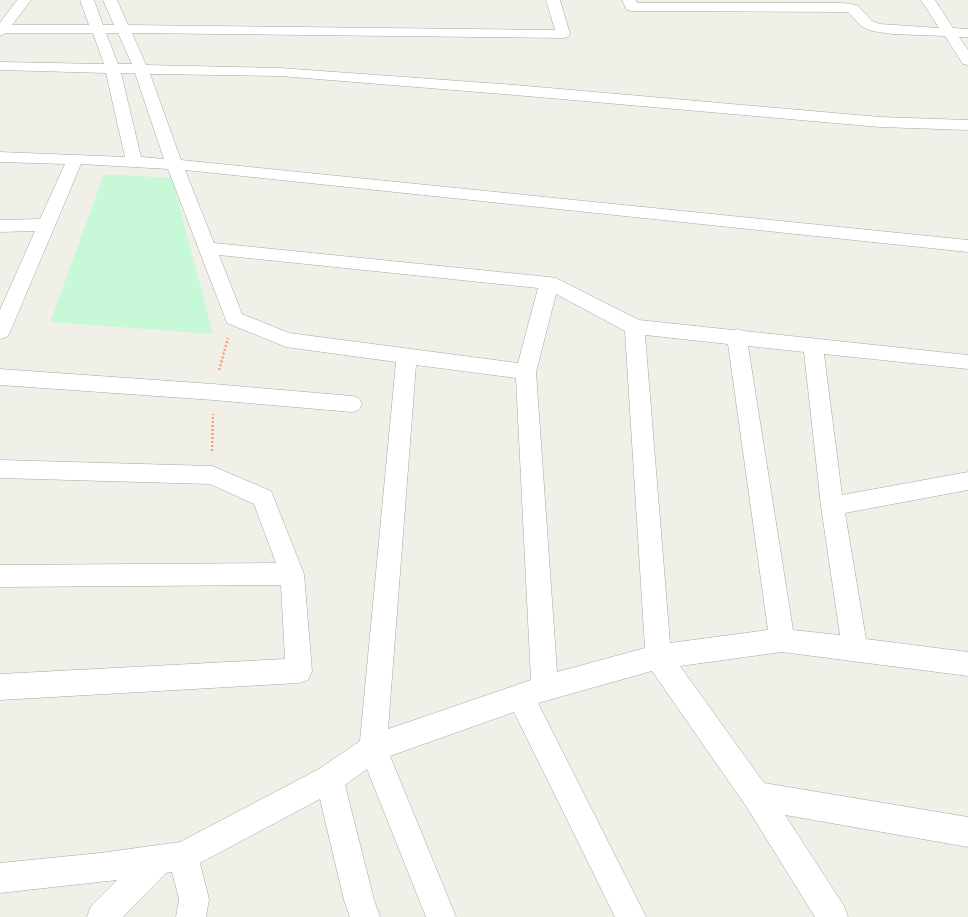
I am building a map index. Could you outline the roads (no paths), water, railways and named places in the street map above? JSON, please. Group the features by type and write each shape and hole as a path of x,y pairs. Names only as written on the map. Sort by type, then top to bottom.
{"street":[{"path":"1,31 24,0"},
{"path":"87,0 113,69 134,162"},
{"path":"110,0 141,69 174,164 234,318 286,340 526,372"},
{"path":"1,31 220,28 563,34 553,0"},
{"path":"629,0 632,7 777,3 843,7 852,8 867,24 877,28 968,33"},
{"path":"928,0 968,61"},
{"path":"0,66 280,72 515,90 880,122 968,125"},
{"path":"0,157 174,164 968,246"},
{"path":"0,332 75,159"},
{"path":"0,226 46,225"},
{"path":"207,248 549,282 635,326 968,362"},
{"path":"549,282 526,372 533,693 631,917"},
{"path":"0,289 19,289"},
{"path":"635,326 658,657 756,796 833,917"},
{"path":"737,336 782,640"},
{"path":"813,345 832,506 854,648"},
{"path":"407,356 373,748 441,917"},
{"path":"0,377 213,392 352,404"},
{"path":"0,469 212,475 263,498 292,574 299,671 0,687"},
{"path":"832,506 968,480"},
{"path":"0,576 292,574"},
{"path":"102,917 170,858 329,779 373,748 533,693 658,657 782,640 854,648 968,664"},
{"path":"329,779 361,911"},
{"path":"756,796 968,832"},
{"path":"0,878 100,868 170,858"},
{"path":"170,858 194,899 191,917"}]}
